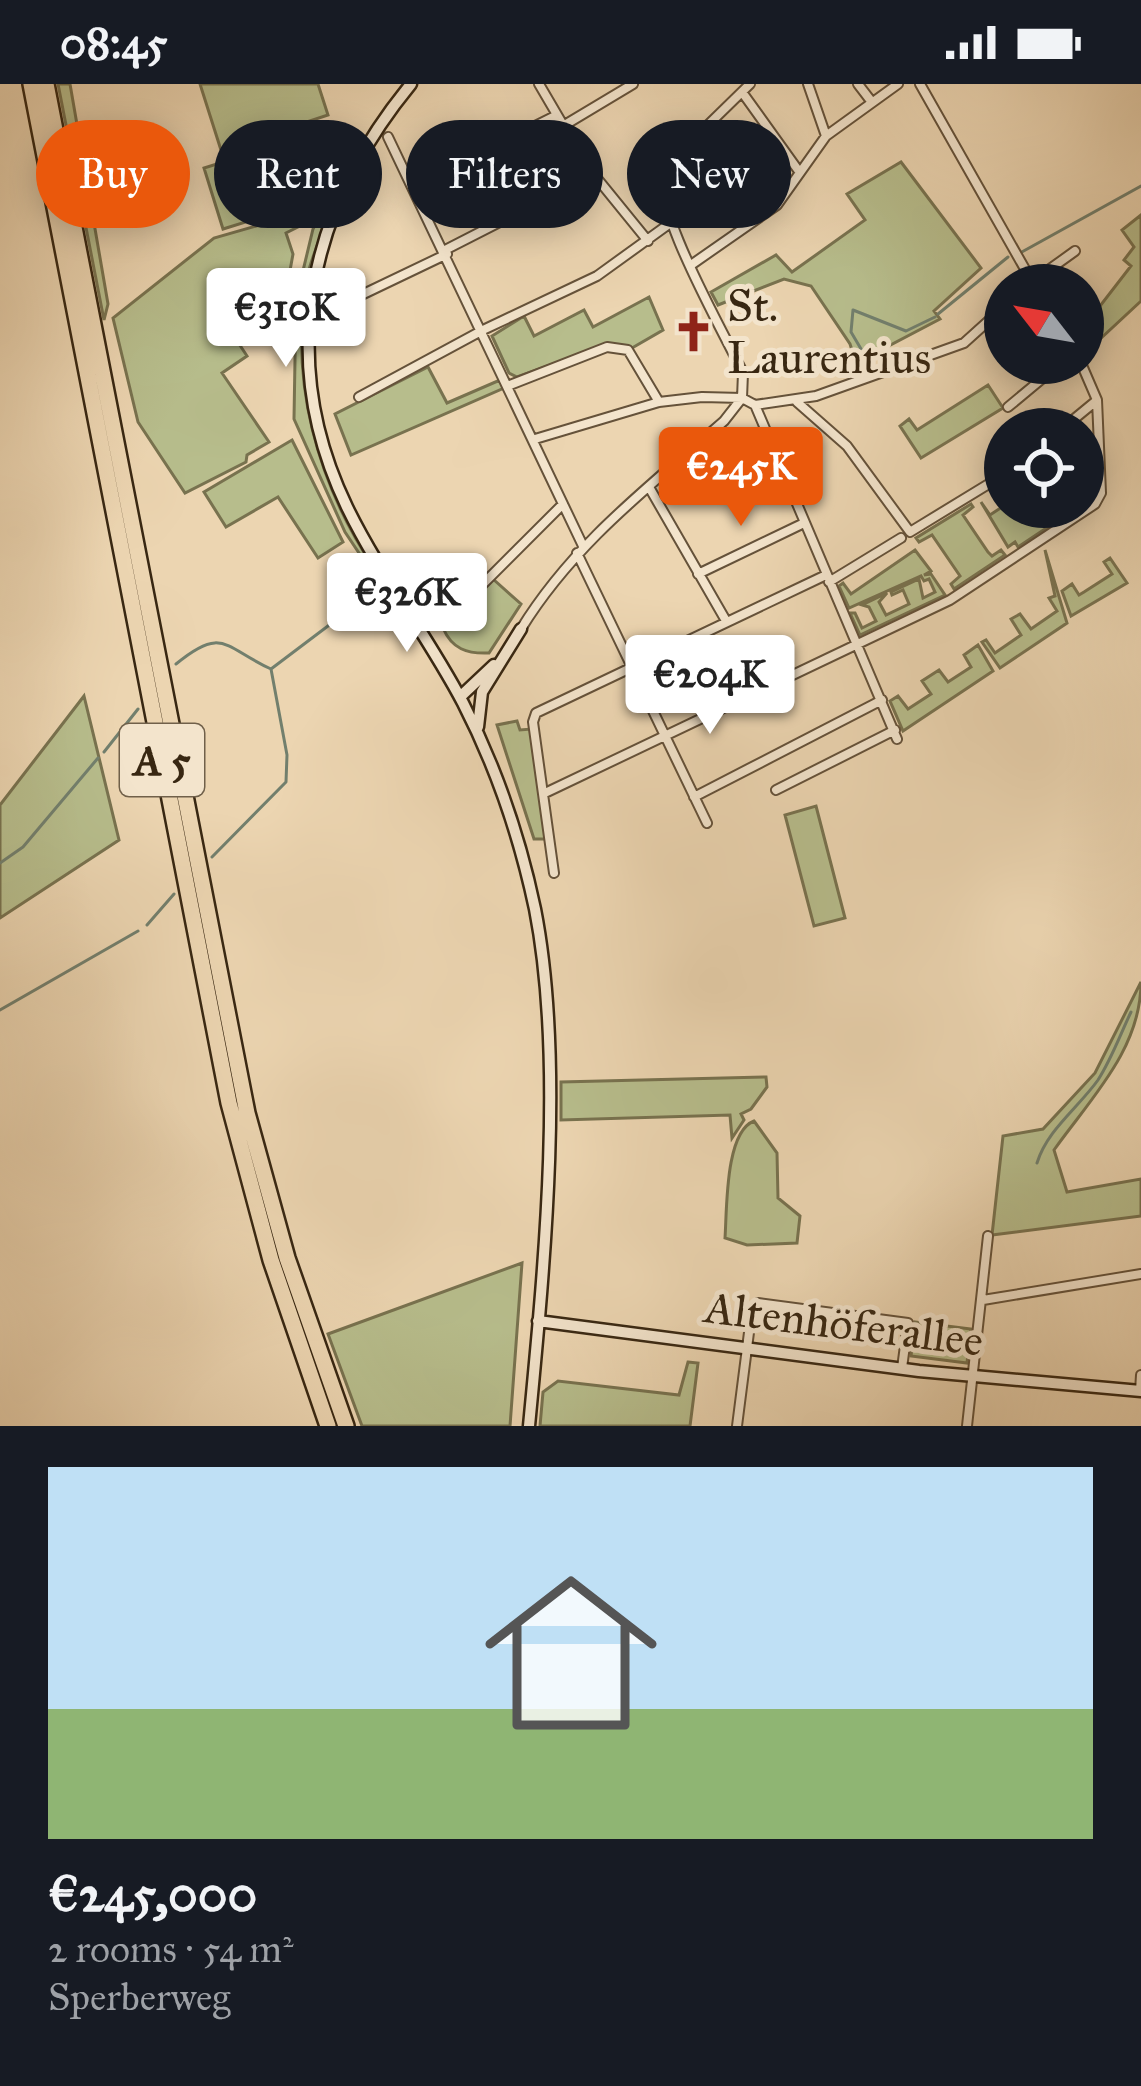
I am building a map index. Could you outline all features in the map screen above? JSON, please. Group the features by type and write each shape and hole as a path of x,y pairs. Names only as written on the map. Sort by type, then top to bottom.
{"highway":[{"name":"A 5","path":"31,84 230,1103 285,1307 328,1426"},
{"name":"A 5","path":"46,84 247,1113 287,1258 346,1426"}],"main road":[{"path":"411,84 377,128 331,216 316,265 308,327 311,390 326,456 348,510 460,697 519,844 544,976 548,1088 529,1426"},
{"path":"460,697 478,689 521,628"},
{"path":"450,680 478,689"},
{"path":"478,689 478,733"},
{"name":"Altenhöferallee","path":"538,1322 902,1368 1140,1391"}],"street":[{"path":"539,84 559,120"},
{"path":"575,120 634,84"},
{"path":"715,120 750,84"},
{"path":"808,84 826,136"},
{"path":"858,84 871,101"},
{"path":"791,187 798,170 826,136 898,84"},
{"path":"920,84 1020,264"},
{"path":"742,92 798,170"},
{"path":"546,120 556,115"},
{"path":"388,137 406,173"},
{"path":"603,186 648,241"},
{"path":"434,228 535,439 631,665 707,823"},
{"path":"353,299 491,228"},
{"path":"359,397 597,276 664,228"},
{"path":"521,628 580,549 724,422 742,398 743,373 671,228"},
{"path":"691,265 743,228"},
{"path":"1057,264 1075,250"},
{"path":"535,439 659,402 742,398 754,405 796,401 958,345 984,323"},
{"path":"510,386 607,347 628,350 659,402"},
{"path":"1008,407 1036,384"},
{"path":"545,793 950,600 1095,504 1101,494 1097,400 1091,384"},
{"path":"1087,408 1097,400"},
{"path":"796,401 847,446 905,535"},
{"path":"754,405 896,735 776,790"},
{"path":"650,487 725,619"},
{"path":"554,873 533,722 536,713 725,619 827,578 984,487"},
{"path":"454,613 563,504"},
{"path":"698,574 802,524"},
{"path":"694,797 882,700"},
{"path":"967,1426 988,1236"},
{"path":"982,1300 1141,1274"},
{"path":"736,1426 752,1309 758,1303 910,1326 902,1368"},
{"path":"1140,1391 1141,1375"}],"green space":[{"path":"58,84 70,84 76,120 65,120"},
{"path":"200,84 318,84 328,115 313,120 214,120 214,128"},
{"path":"901,162 981,268 934,311 940,319 856,363 850,344 811,286 784,279 718,305 711,292 776,255 792,272 865,220 847,194"},
{"path":"214,165 214,200 204,168"},
{"path":"1141,215 1141,301 1104,335 1104,301 1131,266 1124,260 1134,247 1122,230"},
{"path":"86,228 95,228 108,304 104,320"},
{"path":"249,228 296,228 286,233 293,254 289,276 224,321 247,356 222,373 269,442 247,455 246,462 185,493 138,422 113,318 214,238"},
{"path":"324,228 307,278 302,317 305,393 323,466 374,568 371,571 345,532 294,419 296,300 313,229"},
{"path":"649,297 663,330 632,348 606,345 517,377 509,373 492,336 524,316 534,336 584,310 593,327"},
{"path":"428,367 447,403 500,380 504,388 351,455 335,414"},
{"path":"988,385 1003,408 984,408 984,420 921,458 900,426 909,419 917,430"},
{"path":"292,440 343,542 318,558 278,497 226,527 204,492"},
{"path":"971,504 963,515 992,556 1001,550 1005,555 954,589 951,584 960,576 932,535 919,542 916,538"},
{"path":"997,528 1046,528 1018,547 1015,542 1008,547"},
{"path":"915,550 931,571 924,575 931,574 945,595 860,635 850,613 855,613 862,628 876,621 869,607 862,605 887,593 879,602 886,615 909,604 903,590 891,592 919,579 923,598 935,592 929,579 924,581 921,576 849,608 839,586 843,583 851,594"},
{"path":"1045,550 1067,623 1000,668 982,642 986,640 995,653 1021,635 1011,619 1020,614 1031,629 1057,611 1049,598 1055,596"},
{"path":"1110,558 1127,583 1071,616 1062,591 1072,584 1079,595 1112,574 1104,562"},
{"path":"493,579 521,604 489,653 461,649 443,628"},
{"path":"978,645 993,671 903,731 890,701 898,696 908,709 931,694 922,681 939,670 948,682 971,667 964,655"},
{"path":"84,696 119,840 0,918 0,805"},
{"path":"517,721 520,730 531,729 546,839 534,839 497,725"},
{"path":"816,806 845,918 814,926 785,815"},
{"path":"1141,982 1133,1029 1123,1051 1054,1150 1067,1192 1141,1179 1141,1216 992,1235 1003,1136 1043,1129 1095,1073"},
{"path":"766,1077 767,1087 751,1109 741,1114 744,1120 732,1138 730,1115 561,1120 561,1082"},
{"path":"754,1121 777,1153 778,1198 800,1216 797,1243 747,1245 725,1238 733,1155 745,1128"},
{"path":"522,1263 510,1426 362,1426 328,1334"},
{"path":"915,1322 971,1329 967,1363 911,1356"},
{"path":"688,1362 698,1363 690,1426 540,1426 543,1392 558,1381 679,1395"}],"waterway":[{"path":"1020,253 1141,186"},
{"path":"938,314 1008,257"},
{"path":"857,361 864,354 851,332 853,310 906,331 935,317"},
{"path":"212,857 286,782 287,755 271,669 369,595"},
{"path":"176,664 215,643 271,669"},
{"path":"104,752 138,709"},
{"path":"0,863 23,847 98,758"},
{"path":"147,925 174,894"},
{"path":"0,1010 138,931"},
{"path":"1037,1163 1055,1130 1098,1080 1131,1012"}],"place":[{"name":"St. Laurentius","path":"693,331"}]}
